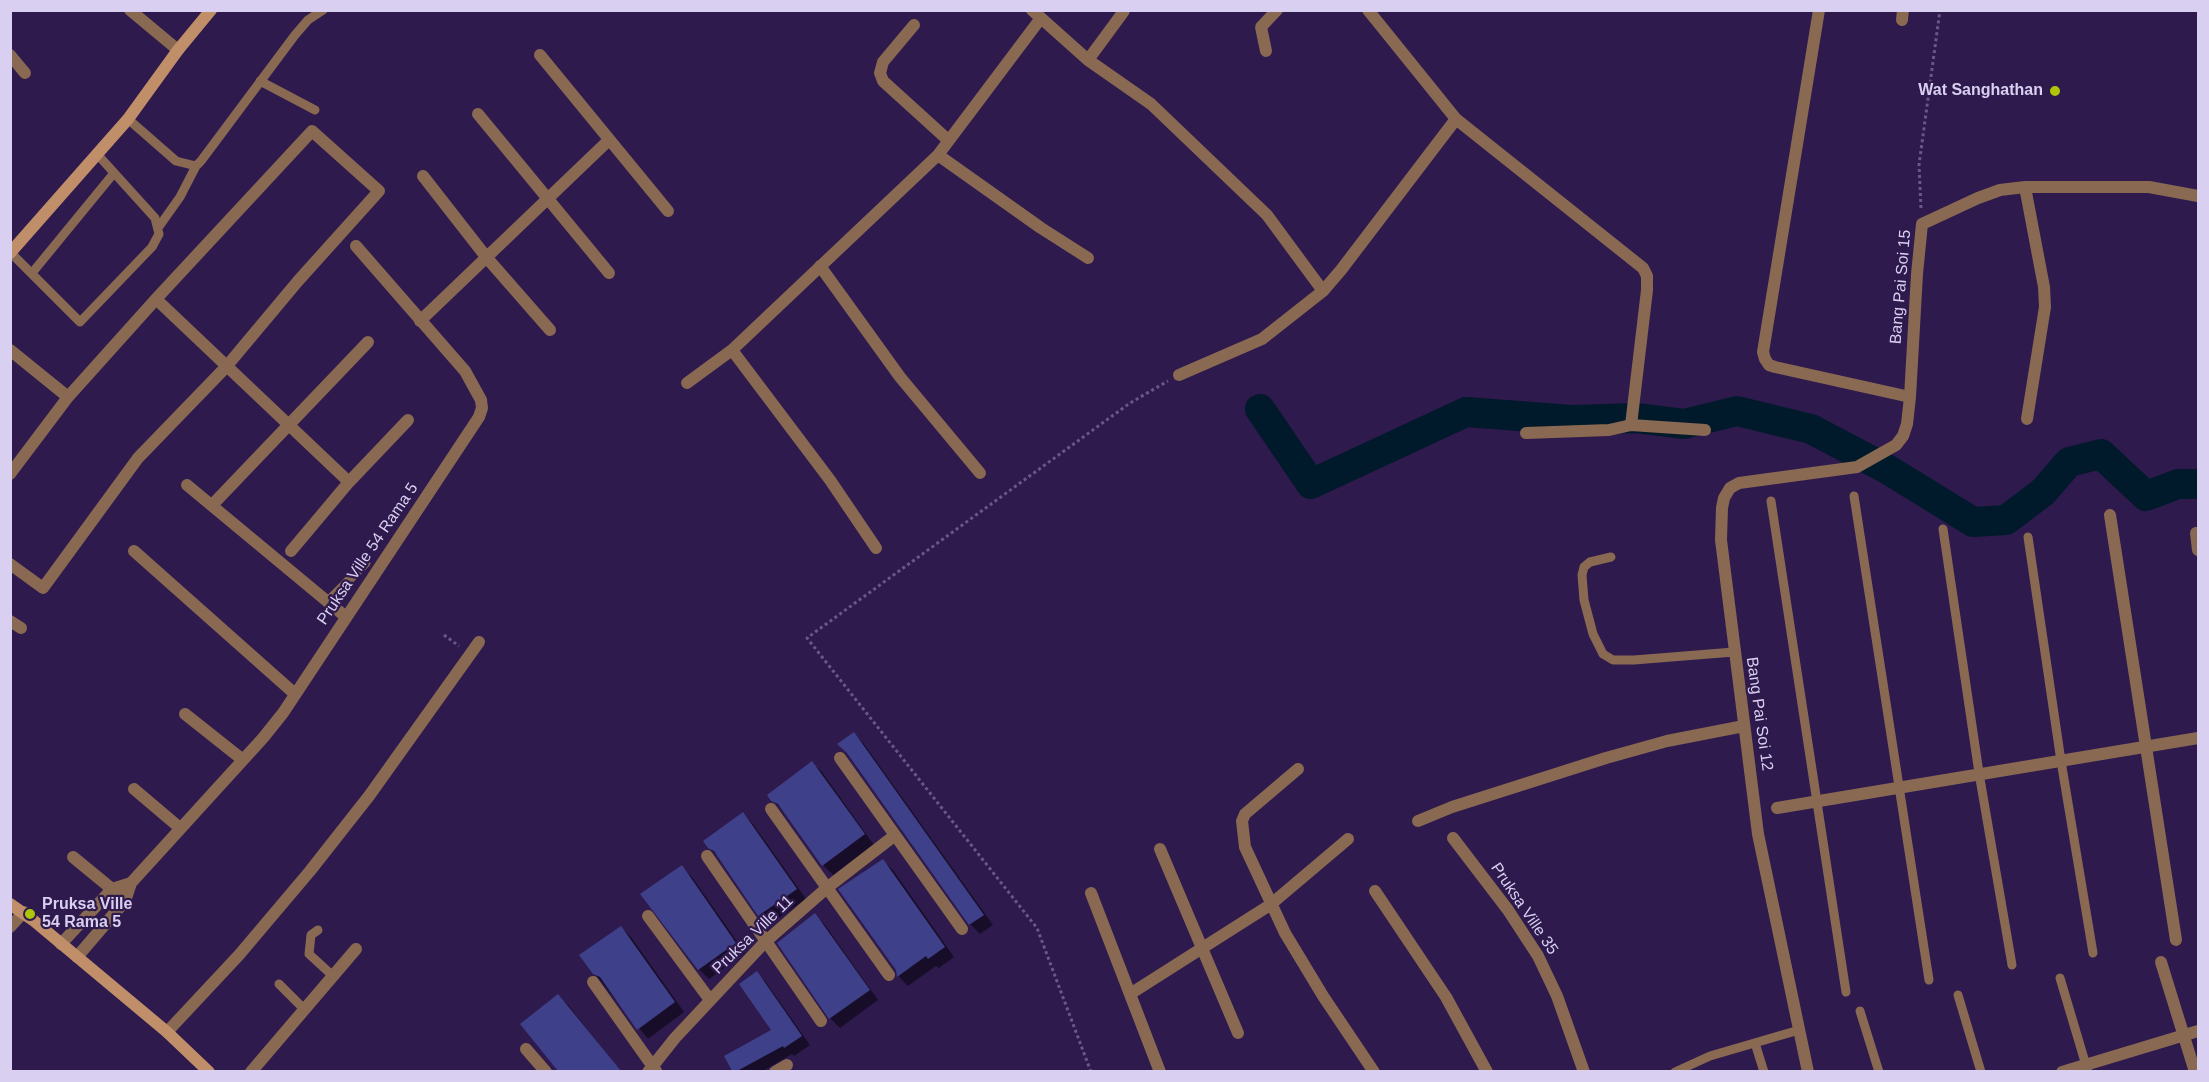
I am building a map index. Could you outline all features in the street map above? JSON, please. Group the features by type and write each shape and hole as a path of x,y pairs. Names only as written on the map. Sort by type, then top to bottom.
{"street":[{"path":"130,10 178,50"},
{"path":"11,253 128,119 178,50 211,10"},
{"path":"1266,51 1261,27 1277,10"},
{"path":"1368,10 1456,119 1643,268 1647,276 1647,290 1631,423"},
{"path":"1819,10 1763,352 1765,359 1775,367 1910,397"},
{"path":"1088,60 1124,11"},
{"path":"687,383 732,350 938,155 1036,14 1088,60 1151,104 1267,215 1323,291"},
{"path":"914,25 883,62 880,72 883,81 948,140"},
{"path":"10,55 25,74"},
{"path":"540,56 668,212"},
{"path":"478,114 609,273"},
{"path":"1179,375 1262,339 1323,291 1456,119"},
{"path":"10,474 68,398 156,299 312,131 379,191 298,281 226,367 138,458 43,588 10,564"},
{"path":"420,321 609,140"},
{"path":"938,155 1041,228 1088,258"},
{"path":"423,176 488,258 550,330"},
{"name":"Bang Pai Soi 15","path":"1857,467 1896,445 1903,436 1907,424 1922,224 2000,190 2025,187 2130,186 2199,196"},
{"path":"2025,187 2044,287 2042,337 2027,419"},
{"name":"Pruksa Ville 54 Rama 5","path":"77,957 125,901 130,883 263,738 295,694 479,417 482,408 481,400 465,371 357,246"},
{"path":"820,266 900,377 980,473"},
{"path":"156,299 349,482"},
{"path":"216,501 287,424 368,342"},
{"path":"10,350 68,398"},
{"path":"732,350 830,480 876,548"},
{"path":"291,551 349,482 408,420"},
{"path":"1526,433 1609,430 1631,423 1705,430"},
{"name":"Bang Pai Soi 12","path":"1808,1071 1758,834 1721,540 1724,498 1730,488 1739,483 1857,467"},
{"path":"187,485 346,617"},
{"path":"2110,515 2176,940"},
{"path":"2196,533 2199,550"},
{"path":"134,551 295,694"},
{"path":"167,1032 239,955 310,871 369,796 479,642"},
{"path":"184,714 243,760"},
{"path":"1418,821 1452,807 1606,758 1667,741 1744,726"},
{"path":"1777,808 2199,738"},
{"path":"840,758 962,929"},
{"path":"1298,769 1245,814 1242,821 1245,847 1285,933 1323,996 1374,1071"},
{"path":"134,789 180,828"},
{"path":"771,809 889,975"},
{"name":"Pruksa Ville 11","path":"652,1070 710,1000 765,942 828,887 894,836"},
{"name":"Pruksa Ville 35","path":"1453,838 1508,910 1538,956 1557,996 1584,1071"},
{"path":"1130,994 1270,904 1348,839"},
{"path":"1160,849 1238,1033"},
{"path":"707,856 821,1021"},
{"path":"73,857 125,901"},
{"path":"61,944 112,889 130,883"},
{"path":"1375,891 1446,997 1487,1071"},
{"path":"1091,893 1160,1071"},
{"path":"10,904 24,912 167,1032 209,1071"},
{"path":"10,927 24,912"},
{"path":"648,916 710,1000"},
{"path":"251,1071 356,949"},
{"path":"2162,962 2195,1071"},
{"path":"593,982 652,1070"},
{"path":"2062,1071 2087,1068 2199,1031"},
{"path":"526,1049 546,1071"},
{"path":"775,1071 787,1065"}],"lane":[{"path":"158,228 180,197 196,166 295,35 308,20 322,10"},
{"path":"260,81 315,110"},
{"path":"128,119 176,161 196,166"},
{"path":"11,253 81,322 152,247 159,234 155,218 97,154"},
{"path":"32,273 114,173"},
{"path":"1854,495 1929,980"},
{"path":"1771,501 1846,992"},
{"path":"1943,529 1979,773 2012,965"},
{"path":"2028,537 2061,761 2093,953"},
{"path":"1611,557 1590,562 1584,567 1582,575 1584,600 1593,634 1603,654 1613,660 1634,660 1734,652"},
{"path":"327,602 366,564"},
{"path":"318,930 311,935 309,954 333,976"},
{"path":"2060,978 2087,1068"},
{"path":"279,984 304,1009"},
{"path":"1958,995 1981,1071"},
{"path":"1860,1011 1879,1071"},
{"path":"1675,1071 1710,1056 1799,1030"},
{"path":"1755,1043 1764,1071"}],"path":[{"path":"1922,224 1918,165 1940,10"},
{"path":"1091,1071 1037,928 807,638 1130,403 1179,375"},
{"path":"444,635 470,655"}],"building":[{"path":"854,732 984,915 969,925 847,753 837,744"},
{"path":"812,761 865,834 822,866 778,804 771,801 767,795"},
{"path":"743,812 797,889 758,916 714,851 708,848 703,841"},
{"path":"883,859 945,947 928,959 926,956 897,977 896,970 838,889"},
{"path":"682,865 736,943 698,970 640,894"},
{"path":"815,913 870,990 829,1019 777,943"},
{"path":"621,926 675,1002 637,1030 600,977 593,974 579,955"},
{"path":"757,971 802,1036 784,1048 783,1046 737,1071 732,1071 724,1056 771,1030 739,984"},
{"path":"558,994 621,1071 558,1071 520,1024"}],"waterway":[{"path":"1260,409 1311,484 1466,412 1572,420 1636,418 1684,424 1737,411 1811,429 1887,469 1973,522 2006,520 2043,492 2069,462 2101,454 2146,496 2178,484 2198,484"}],"place":[{"name":"Wat Sanghathan","path":"2055,91"},
{"name":"Pruksa Ville 54 Rama 5","path":"30,914"}]}
